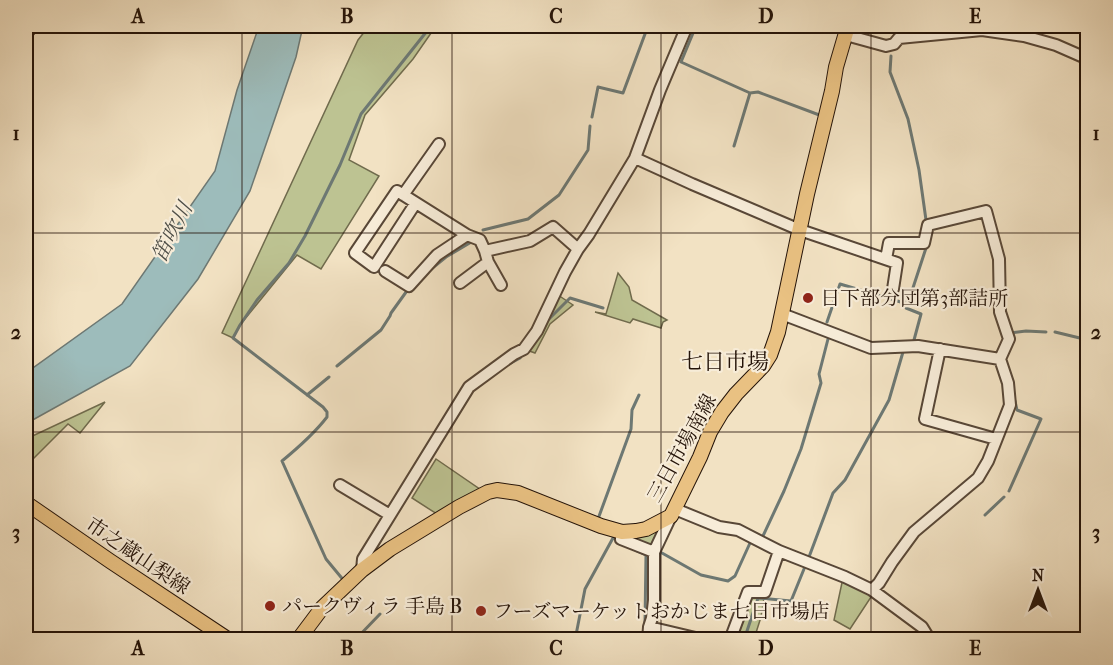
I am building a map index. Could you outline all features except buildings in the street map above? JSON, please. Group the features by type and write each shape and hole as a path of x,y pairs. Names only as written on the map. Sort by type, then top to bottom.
{"highway":[{"path":"26,30 30,26"}],"main road":[{"name":"三日市場南線","path":"298,639 322,608 362,570 390,549 488,492 497,490 518,493 622,532 646,529 673,512 722,411 763,366 770,355 778,332 821,132 847,30"},
{"name":"市之蔵山梨線","path":"26,503 229,639"}],"street":[{"path":"362,570 363,559 469,387 524,349 537,331 578,249 635,158 687,26"},
{"path":"847,30 886,46 894,45 899,38 982,30 1024,36 1056,45 1088,59"},
{"path":"403,195 439,144"},
{"path":"635,158 800,230 897,263 893,289"},
{"path":"416,204 374,267 355,253 397,191 467,235 480,240 501,285"},
{"path":"872,590 879,584 914,532 978,478 988,461 1010,405 1008,383 1000,359 1008,339 1000,312 999,259 986,211 928,225 924,243 889,243 886,259"},
{"path":"460,283 487,256 530,241 553,227 578,249"},
{"path":"385,272 409,286 437,255 467,235"},
{"path":"782,314 871,348 918,346 1000,359"},
{"path":"940,349 925,419 996,439"},
{"path":"340,484 390,515"},
{"path":"648,639 654,600 654,552 673,512 719,527 738,530 779,551 872,590 922,627 930,639"},
{"path":"622,532 621,538 654,552"},
{"path":"730,639 748,592 765,592 779,551"},
{"path":"649,627 704,639"}],"green space":[{"path":"369,26 436,26 413,59 365,115 349,160 379,176 321,269 297,255 240,325 233,338 222,333 358,40"},
{"path":"618,273 629,287 632,300 667,320 663,322 661,328 633,319 630,323 595,312 606,314"},
{"path":"555,293 573,305 550,324 535,353 524,349"},
{"path":"105,402 80,433 68,424 26,466 26,439"},
{"path":"436,459 484,492 440,516 412,498"},
{"path":"663,528 649,550 626,537"},
{"path":"843,578 873,594 850,629 834,620"},
{"path":"748,592 765,592 761,617 754,639 730,640"}],"water":[{"path":"259,26 303,26 296,57 250,191 198,279 130,366 29,422 26,420 26,373 122,304 215,171 237,90"}],"waterway":[{"path":"345,582 326,559 282,461 317,429 327,417 327,412 233,338 257,300 289,263 305,236 340,165 361,114 431,26"},
{"path":"592,117 598,87 623,93 648,26"},
{"path":"696,26 681,62 750,93 734,146"},
{"path":"902,31 904,26"},
{"path":"891,56 890,72 908,119 919,170 926,220"},
{"path":"750,93 758,92 822,116"},
{"path":"483,230 528,219 559,195 588,150 590,126"},
{"path":"430,270 446,257 473,241"},
{"path":"914,340 921,314 906,308 904,303 909,300 927,245"},
{"path":"827,322 840,284 904,303"},
{"path":"337,366 381,330 409,288"},
{"path":"547,321 570,298 603,308"},
{"path":"1010,333 1046,332"},
{"path":"1055,332 1088,340"},
{"path":"762,538 801,449 821,383 819,374 828,339"},
{"path":"809,557 833,493 845,480 889,400 905,351"},
{"path":"509,364 520,358"},
{"path":"307,395 329,377"},
{"path":"598,519 631,429 632,410 639,395"},
{"path":"1009,491 1041,419 1017,410 1015,401"},
{"path":"985,515 1004,497"},
{"path":"575,640 585,589 613,538 618,540"},
{"path":"662,553 701,575 728,581 735,576 750,543"},
{"path":"637,551 646,555 645,623"},
{"path":"744,640 758,598 791,601 804,569"},
{"path":"355,640 380,614"}],"place":[{"name":"日下部分団第3部詰所","path":"808,298"},
{"name":"パークヴィラ 手島 B","path":"270,606"},
{"name":"フーズマーケットおかじま七日市場店","path":"481,611"}],"district":[{"name":"七日市場","path":"725,362"}],"water label":[{"name":"笛吹川","path":"172,232"}]}
